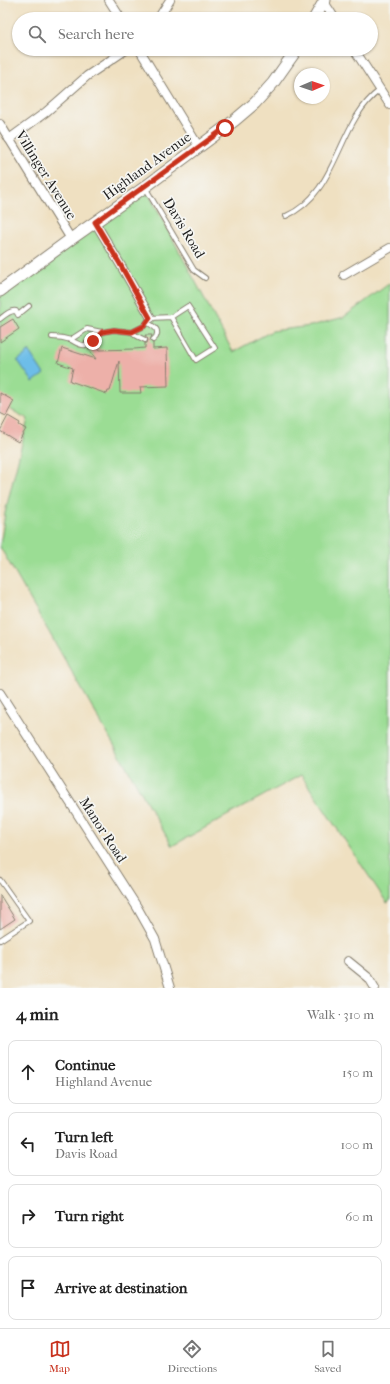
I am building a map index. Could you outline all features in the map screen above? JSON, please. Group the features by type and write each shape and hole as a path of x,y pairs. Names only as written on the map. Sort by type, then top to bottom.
{"street":[{"path":"109,0 117,12"},
{"path":"162,12 170,0"},
{"path":"318,12 325,1 331,12"},
{"path":"9,139 46,112 87,76 117,56"},
{"path":"143,56 199,147"},
{"name":"Highland Avenue","path":"0,291 145,187 235,120 255,103 273,83 292,56"},
{"path":"358,56 390,105"},
{"name":"Villinger Avenue","path":"0,124 71,239"},
{"path":"95,222 120,264 149,320"},
{"path":"344,275 390,248"},
{"name":"Manor Road","path":"0,693 137,907 155,939 170,988"},
{"path":"348,960 369,978 375,988"}],"lane":[{"path":"286,216 300,208 323,183 359,112 374,94 380,90"},
{"name":"Davis Road","path":"145,187 194,269 198,274 205,278"},
{"path":"0,319 13,311 16,311 18,315 29,306"},
{"path":"132,332 144,326 149,320 171,317 188,306 215,348 196,360 171,317"},
{"path":"149,320 157,331 156,337 153,340"},
{"path":"70,340 87,329 102,332 114,330 132,332 145,340"},
{"path":"93,341 102,332"},
{"path":"52,337 60,337 80,345 86,345"},
{"path":"0,880 28,921 0,940"}],"green space":[{"path":"145,187 233,352 272,331 311,326 344,317 390,283 390,901 387,903 301,775 172,846 0,547 5,513 28,419 0,404 0,291"}],"water":[{"path":"30,351 44,374 33,382 17,361"}],"building":[{"path":"13,319 19,329 0,342 0,327"},
{"path":"145,335 152,335 150,341 153,343 153,349 167,348 168,386 140,387 141,393 120,393 119,361 110,391 108,391 107,394 70,381 73,368 58,363 62,348 96,359 88,348 89,343 84,342 90,337 90,343 95,344 100,350 134,349 145,348 145,343 147,343 148,340"},
{"path":"0,393 14,401 6,416 0,413"},
{"path":"8,416 20,423 19,425 26,429 18,442 0,431"},
{"path":"0,895 15,919 0,929"}],"route":[{"path":"93,341 102,332 114,330 132,332 144,326 150,318 95,222 225,128"}]}
